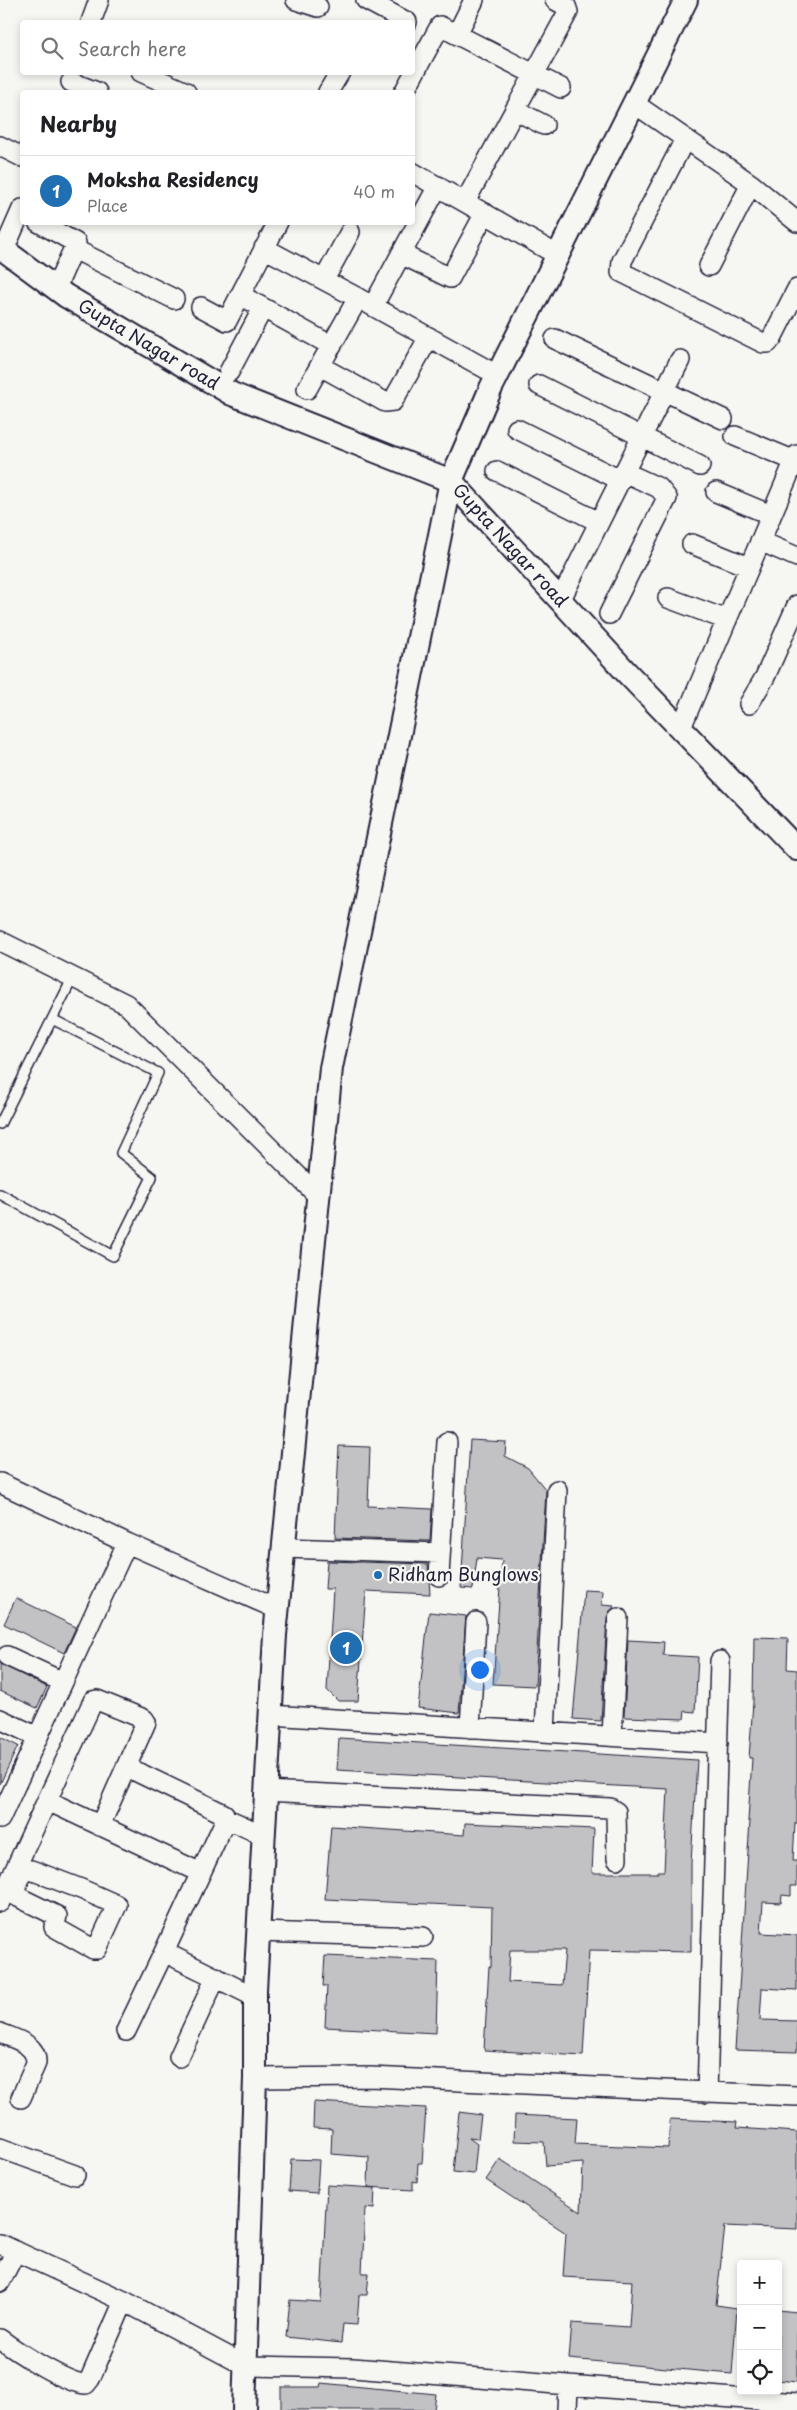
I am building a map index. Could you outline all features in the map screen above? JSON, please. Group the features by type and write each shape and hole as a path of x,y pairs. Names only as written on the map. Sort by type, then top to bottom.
{"street":[{"path":"92,20 99,0"},
{"path":"296,0 318,7"},
{"path":"366,0 401,20"},
{"path":"457,34 474,0"},
{"path":"465,202 568,12 566,6 556,0"},
{"path":"244,2410 255,2078 255,1997 265,1790 277,1609 331,1068 452,481 498,375 686,0"},
{"path":"415,72 440,26 561,88"},
{"path":"415,28 434,37"},
{"path":"148,75 182,90"},
{"path":"405,90 413,75"},
{"path":"70,82 92,90"},
{"path":"635,104 750,184 797,222"},
{"path":"514,110 544,125"},
{"path":"685,139 622,262 621,272 763,343 768,343 772,338 797,289"},
{"path":"0,146 20,156"},
{"path":"415,174 559,256"},
{"path":"709,266 750,184"},
{"path":"307,389 332,346 401,254 438,186"},
{"path":"401,254 450,278 486,214"},
{"path":"2,248 20,216"},
{"path":"44,225 76,242 56,288"},
{"path":"201,308 227,321 276,225"},
{"path":"324,280 350,232"},
{"name":"Gupta Nagar road","path":"2,248 56,288 232,394 452,481 680,730 797,849"},
{"path":"264,248 498,375"},
{"path":"74,249 174,300"},
{"path":"240,295 332,346"},
{"path":"229,372 263,308"},
{"path":"320,366 385,402 390,402 393,400 429,337"},
{"path":"555,339 723,419"},
{"path":"561,599 680,360"},
{"path":"539,385 700,466"},
{"path":"517,429 622,476 659,488 667,498 609,614"},
{"path":"680,730 796,458 735,436"},
{"path":"497,471 599,522"},
{"path":"716,492 771,515"},
{"path":"760,541 797,557"},
{"path":"692,544 749,567"},
{"path":"668,598 727,620"},
{"path":"748,704 765,677 797,605"},
{"path":"0,941 126,1004 318,1196"},
{"path":"438,1576 447,1442"},
{"path":"0,1483 127,1543 277,1609"},
{"path":"545,1732 557,1490"},
{"path":"0,1819 127,1543"},
{"path":"283,1548 440,1553"},
{"path":"612,1736 618,1618"},
{"path":"470,1728 476,1622"},
{"path":"7,1656 63,1682"},
{"path":"708,2092 720,1661"},
{"path":"0,1902 93,1701 102,1700 144,1719 146,1722 100,1826"},
{"path":"270,1715 718,1743"},
{"path":"0,1719 38,1736"},
{"path":"127,1767 224,1814 225,1818 263,1835"},
{"path":"265,1790 610,1808 616,1812 617,1859"},
{"path":"48,1801 200,1873"},
{"path":"126,2031 225,1818"},
{"path":"31,1870 114,1903 117,1908 99,1947 93,1949 54,1927 57,1916 16,1896 10,1878 31,1870"},
{"path":"258,1932 423,1937"},
{"path":"164,1952 255,1997"},
{"path":"179,2057 216,1977"},
{"path":"0,2033 34,2050 36,2063 21,2098"},
{"path":"255,2078 370,2077 797,2096"},
{"path":"0,2148 75,2175"},
{"path":"0,2282 8,2247 124,2300 246,2366 353,2368 568,2387 797,2403"},
{"path":"0,2339 14,2350 60,2375 78,2384 86,2384 90,2379 124,2300"},
{"path":"567,2410 568,2387"}],"lane":[{"path":"0,1124 73,977"},
{"path":"0,1194 113,1256 152,1177 121,1154 158,1073 52,1019"}],"building":[{"path":"470,1440 506,1442 505,1456 528,1468 546,1490 535,1686 493,1684 502,1560 477,1558 473,1589 461,1588"},
{"path":"339,1446 370,1447 368,1506 432,1509 430,1541 335,1538"},
{"path":"327,1561 428,1564 430,1594 366,1591 358,1701 338,1701 327,1690 333,1589 325,1589"},
{"path":"584,1590 603,1591 602,1605 614,1606 607,1617 601,1721 573,1719"},
{"path":"16,1598 76,1627 64,1653 4,1624"},
{"path":"429,1612 466,1616 459,1713 418,1708"},
{"path":"754,1637 788,1638 787,1669 797,1670 797,1823 795,1823 793,1861 797,1861 797,1886 791,1886 791,1896 782,1895 781,1903 763,1902 761,1933 797,1935 797,1990 762,1988 760,2020 797,2021 797,2052 735,2050 750,1821 748,1821 752,1758 749,1758 753,1702"},
{"path":"628,1640 664,1642 663,1655 698,1657 695,1712 685,1711 684,1719 624,1717"},
{"path":"0,1664 47,1687 37,1708 0,1691"},
{"path":"0,1737 18,1746 0,1784"},
{"path":"339,1738 697,1760 691,1863 691,1952 589,1950 583,2056 484,2050 489,1966 491,1967 492,1907 325,1899 331,1826 464,1835 465,1823 594,1829 592,1873 658,1873 658,1871 664,1871 668,1789 337,1770","holes":["510,1950 565,1950 562,1985 508,1982"]},
{"path":"325,1956 438,1961 436,2033 325,2027 327,1986 323,1986"},
{"path":"314,2102 426,2108 422,2163 418,2163 417,2182 413,2181 413,2190 368,2187 369,2157 331,2154 332,2129 313,2128"},
{"path":"459,2112 481,2115 478,2139 469,2138 477,2144 474,2174 453,2172"},
{"path":"515,2115 577,2118 575,2144 668,2148 670,2119 737,2122 736,2128 797,2132 797,2229 725,2226 716,2305 737,2308 732,2374 569,2359 572,2323 629,2327 632,2281 563,2277 566,2233 486,2180 500,2159 581,2212 583,2163 546,2166 544,2142 514,2141"},
{"path":"291,2159 319,2160 317,2193 289,2191"},
{"path":"327,2185 375,2188 374,2209 365,2208 362,2273 369,2273 367,2295 359,2295 357,2325 343,2324 341,2343 286,2337 290,2300 321,2302"},
{"path":"782,2310 797,2312 797,2382 782,2380"},
{"path":"321,2383 436,2394 434,2410 281,2410 281,2387 320,2387"}],"place":[{"name":"Ridham Bunglows","path":"378,1575"},
{"name":"Moksha Residency","path":"346,1648"}]}
